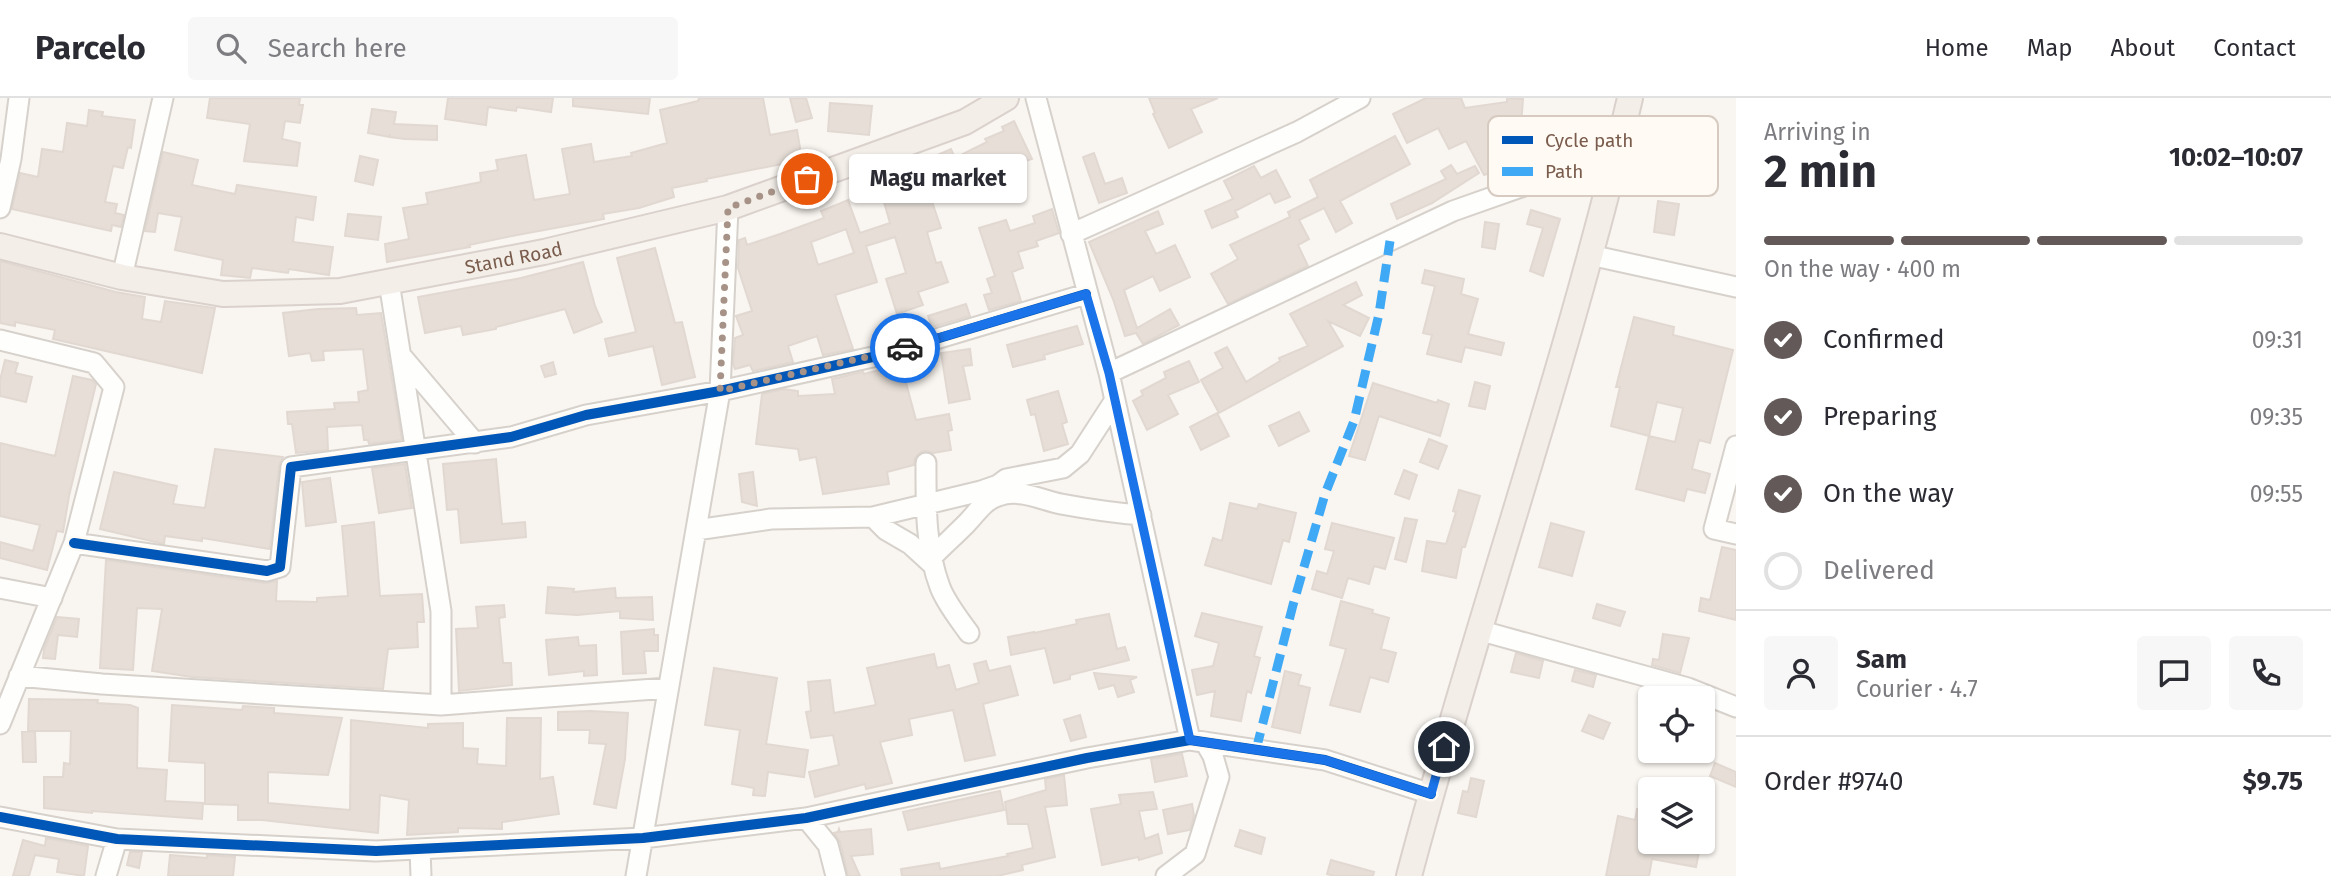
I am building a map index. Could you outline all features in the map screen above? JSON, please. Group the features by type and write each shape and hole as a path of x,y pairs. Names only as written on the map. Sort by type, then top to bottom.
{"main road":[{"name":"Stand Road","path":"0,246 122,277 223,294 340,291 544,252 728,208 965,122 1006,98"},
{"path":"1626,116 1630,98"},
{"path":"1409,876 1478,630 1517,511 1606,196"}],"street":[{"path":"0,208 11,159 19,98"},
{"path":"122,277 163,98"},
{"path":"1036,98 1109,373 1197,741 1213,756 1220,778 1195,854 1166,876"},
{"path":"1071,234 1297,132 1360,98"},
{"path":"1109,373 1453,211 1496,196"},
{"path":"636,876 720,391 728,208"},
{"path":"1590,255 1736,288"},
{"path":"390,282 441,611 441,705"},
{"path":"74,543 267,570 280,567 292,467 511,437 586,415 720,391 886,354 1086,294"},
{"path":"0,340 94,363 114,387 74,543 0,724"},
{"path":"402,356 474,443"},
{"path":"696,530 771,520 873,517 981,491 999,485 1006,479 1063,468 1080,454 1115,400"},
{"path":"1736,446 1714,528 1736,534"},
{"path":"926,463 926,505 933,561 941,590 969,634"},
{"path":"933,561 978,509 999,495 1013,493 1112,513 1141,515"},
{"path":"873,517 886,530 933,561"},
{"path":"0,589 52,598"},
{"path":"1478,630 1688,688 1736,707"},
{"path":"19,676 103,684 441,705 668,688"},
{"path":"0,817 117,839 376,851 643,838 806,818 1087,758 1197,741 1325,760 1431,794"},
{"path":"806,818 828,845 836,876"},
{"path":"106,876 117,839"},
{"path":"420,849 421,876"}],"building":[{"path":"210,98 300,98 299,105 303,105 300,123 285,121 282,139 300,143 297,166 244,161 250,124 207,118"},
{"path":"448,98 553,98 551,112 517,107 516,111 488,107 486,125 445,119"},
{"path":"573,98 650,98 648,114 573,106"},
{"path":"699,98 763,98 770,135 797,130 802,160 672,188 674,197 639,208 603,214 604,219 387,262 385,244 409,239 403,208 428,204 426,193 481,182 480,173 498,170 496,160 526,155 534,200 570,194 562,149 591,144 594,162 632,156 631,153 667,143 660,110 698,101"},
{"path":"790,98 806,98 812,118 796,122"},
{"path":"1149,98 1218,98 1191,109 1202,132 1169,148 1153,114 1155,113"},
{"path":"1426,98 1461,98 1465,108 1507,102 1507,98 1523,99 1522,116 1488,116 1488,174 1484,175 1466,141 1449,149 1438,128 1407,143 1393,114"},
{"path":"830,103 872,106 869,135 828,131"},
{"path":"372,109 396,112 394,124 437,126 437,140 405,139 368,133"},
{"path":"89,110 103,112 102,116 135,120 131,148 128,147 123,168 113,166 105,202 117,204 115,213 124,215 121,227 112,225 111,231 12,209 20,173 38,177 42,149 63,152 67,123 87,126"},
{"path":"1014,121 1032,159 999,170 992,155 950,175 927,182 919,163 951,149 955,158 987,142 985,139 1004,131 1002,127"},
{"path":"1395,136 1410,164 1340,201 1352,223 1336,232 1324,208 1299,220 1309,239 1298,245 1308,266 1228,304 1211,274 1238,259 1230,245 1290,217 1288,212 1318,197 1310,180"},
{"path":"163,152 198,160 192,185 235,194 237,185 316,197 313,220 296,217 293,242 333,247 329,275 289,269 288,273 252,268 250,278 221,275 223,260 175,250 182,217 158,213 155,232 145,231"},
{"path":"1094,153 1105,184 1122,178 1127,193 1099,203 1083,157"},
{"path":"360,156 378,160 373,185 355,181"},
{"path":"1451,165 1457,174 1475,166 1479,173 1432,203 1397,219 1391,204 1446,179 1441,171"},
{"path":"1254,166 1261,178 1276,170 1290,197 1275,203 1270,193 1235,211 1238,217 1212,228 1205,211 1233,199 1224,181"},
{"path":"924,178 941,228 927,232 936,263 941,262 948,282 918,292 923,305 897,314 886,279 906,273 895,237 866,246 877,282 835,295 853,349 823,355 817,336 788,346 793,362 753,371 750,365 735,369 735,338 743,335 736,316 752,311 738,268 739,240 745,238 747,245 824,218 821,211 848,200 860,233 890,223 881,192","holes":["846,229 854,253 818,265 811,242"]},
{"path":"1658,201 1679,204 1674,235 1654,232"},
{"path":"1052,209 1059,233 1036,241 1038,246 1018,252 1023,268 1012,272 1021,301 989,310 984,295 992,293 987,279 995,276 979,228 1006,220 1010,231 1035,223 1033,216"},
{"path":"1531,210 1560,219 1543,276 1530,271 1543,228 1527,224"},
{"path":"1158,211 1163,224 1145,231 1156,254 1175,245 1190,277 1160,291 1153,276 1124,290 1137,328 1170,309 1179,325 1143,344 1136,333 1125,336 1089,242"},
{"path":"348,214 381,217 378,240 345,236"},
{"path":"1485,222 1499,224 1495,249 1482,247"},
{"path":"655,248 675,323 682,322 695,377 662,385 653,346 609,356 605,339 636,332 617,258"},
{"path":"0,261 116,292 145,297 142,319 161,322 165,301 215,308 202,373 53,339 55,330 15,322 15,326 0,323"},
{"path":"583,262 602,322 574,333 565,309 496,329 463,335 461,326 425,333 418,297 521,278"},
{"path":"1425,270 1464,279 1461,294 1478,299 1468,334 1504,343 1501,355 1465,347 1461,362 1427,354 1432,335 1423,333 1435,286 1422,283"},
{"path":"1356,282 1362,295 1343,305 1369,318 1360,336 1328,321 1343,346 1219,413 1201,380 1223,368 1215,353 1227,347 1246,382 1280,361 1279,358 1308,346 1290,314"},
{"path":"966,304 970,316 932,327 928,316"},
{"path":"356,308 357,315 381,313 402,440 369,444 368,440 364,440 362,425 327,427 328,450 296,453 292,424 288,424 287,412 335,409 334,403 359,402 358,392 368,390 363,349 323,351 324,360 312,361 310,353 289,356 283,313"},
{"path":"1634,317 1674,327 1673,335 1733,350 1710,443 1699,440 1692,469 1710,474 1705,493 1687,489 1684,501 1636,489 1649,436 1611,426 1620,387 1616,387","holes":["1657,402 1683,408 1675,442 1649,436"]},
{"path":"1077,326 1083,344 1044,355 1045,359 1013,367 1007,345"},
{"path":"970,349 972,365 963,366 970,399 949,403 941,353"},
{"path":"5,360 18,363 15,373 32,377 26,402 0,396 0,380"},
{"path":"1189,361 1199,382 1168,395 1178,414 1147,430 1133,401 1143,395 1141,391 1166,378 1164,372"},
{"path":"553,362 556,374 545,377 541,366"},
{"path":"901,364 916,420 949,414 952,430 948,431 951,450 921,452 915,458 914,465 887,472 889,484 823,494 816,457 800,460 798,449 756,444 762,394 784,389 798,391 798,396 835,394 832,379"},
{"path":"73,376 92,380 96,384 63,532 57,531 47,570 0,558 0,542 33,551 40,525 0,516 0,443 55,456"},
{"path":"1475,382 1490,386 1485,409 1469,406"},
{"path":"1373,383 1437,403 1438,400 1449,404 1440,436 1379,416 1365,460 1349,456"},
{"path":"1058,391 1067,422 1062,424 1068,444 1044,451 1035,414 1031,415 1027,400"},
{"path":"1299,412 1309,431 1279,446 1269,426"},
{"path":"1217,413 1229,436 1201,450 1190,427"},
{"path":"1429,439 1447,446 1438,469 1420,462"},
{"path":"215,449 283,457 279,466 270,549 202,538 202,541 165,536 164,544 100,529 114,472 177,486 173,504 205,508"},
{"path":"496,459 502,524 525,522 526,537 461,543 458,509 447,510 443,464"},
{"path":"405,464 412,508 379,513 372,468"},
{"path":"1404,470 1417,475 1409,499 1395,494"},
{"path":"753,472 757,506 742,502 739,474"},
{"path":"330,478 336,522 306,526 302,482"},
{"path":"1459,490 1480,496 1465,547 1462,547 1456,578 1422,571 1427,541 1446,544 1456,512 1453,511"},
{"path":"1230,503 1257,509 1259,504 1296,513 1289,542 1283,540 1271,584 1205,565 1213,538 1222,541"},
{"path":"1405,518 1417,520 1406,562 1395,559"},
{"path":"374,522 380,596 422,594 424,622 417,622 418,647 388,649 383,689 192,677 152,671 162,609 137,608 133,670 100,668 106,560 265,583 277,581 276,601 317,602 317,598 348,596 342,526"},
{"path":"1332,523 1394,538 1385,569 1374,566 1369,584 1348,578 1342,598 1312,589 1317,571 1327,574 1334,551 1325,549"},
{"path":"1551,523 1584,532 1572,576 1539,567"},
{"path":"1722,547 1736,550 1736,620 1699,611 1701,598 1710,600"},
{"path":"548,587 574,589 573,592 615,588 616,598 652,597 653,620 620,618 620,611 577,615 546,613"},
{"path":"1341,601 1373,610 1372,613 1389,618 1381,649 1396,653 1388,682 1370,677 1360,712 1330,705 1346,649 1330,645"},
{"path":"1597,604 1625,612 1620,626 1593,618"},
{"path":"504,605 505,617 499,618 503,663 511,663 512,685 459,691 456,629 478,628 476,607"},
{"path":"1202,613 1262,627 1254,656 1260,658 1251,693 1247,691 1241,721 1211,716 1215,691 1197,695 1192,670 1213,666 1219,643 1195,636"},
{"path":"1109,614 1117,649 1125,647 1129,660 1070,675 1070,679 1054,683 1045,648 1011,655 1008,637 1077,624 1076,620"},
{"path":"57,617 79,619 77,637 58,635 55,659 43,658 44,649"},
{"path":"654,629 654,635 658,635 658,651 644,651 646,673 623,674 621,632"},
{"path":"1663,634 1689,638 1680,673 1652,665 1653,659 1659,660"},
{"path":"578,637 579,646 596,645 597,675 584,676 584,671 549,675 546,640"},
{"path":"1516,653 1543,661 1539,678 1511,672"},
{"path":"934,654 937,668 949,665 956,690 979,683 974,664 986,661 989,671 1010,666 1018,695 983,704 995,755 965,761 953,710 909,719 912,735 880,742 892,783 866,789 865,784 815,797 809,772 839,765 833,735 811,738 806,712 811,711 808,682 830,680 834,713 876,705 867,668"},
{"path":"714,668 777,678 766,744 808,750 804,777 768,772 765,796 753,795 754,788 732,784 740,730 705,725"},
{"path":"1575,670 1596,675 1593,687 1572,681"},
{"path":"1285,671 1301,675 1298,685 1310,688 1300,733 1272,727"},
{"path":"1094,673 1137,677 1130,680 1134,692 1118,697 1114,685 1099,689"},
{"path":"29,699 98,700 97,703 138,708 137,768 167,770 165,801 203,803 202,819 44,808 44,777 63,777 64,763 70,764 71,731 28,731"},
{"path":"172,705 242,710 243,706 274,708 274,713 342,718 328,775 268,772 268,803 350,810 351,720 428,728 428,724 463,723 463,748 478,749 477,764 506,766 507,718 541,718 540,779 553,777 559,814 502,822 502,829 458,828 458,832 407,835 409,800 380,795 378,833 262,820 238,820 238,805 205,804 205,763 169,761"},
{"path":"558,712 628,713 625,759 616,808 594,804 606,744 589,743 590,730 558,730"},
{"path":"1080,715 1086,737 1071,741 1064,720"},
{"path":"1589,715 1610,723 1603,739 1582,731"},
{"path":"35,731 36,762 23,762 22,732"},
{"path":"1182,754 1187,776 1155,782 1151,759"},
{"path":"1715,763 1736,772 1736,787 1715,777 1710,776"},
{"path":"1064,775 1067,805 1045,807 1055,857 1022,865 1023,870 997,876 902,876 901,869 939,863 940,869 1008,856 1007,854 1033,848 1028,824 1008,824 1005,802 1046,790 1045,779"},
{"path":"1471,778 1484,781 1476,817 1458,813 1463,791 1468,792"},
{"path":"1000,791 1004,810 908,830 903,812"},
{"path":"1153,792 1157,809 1139,811 1145,839 1158,834 1162,853 1139,860 1138,857 1102,865 1091,809 1121,804 1119,795"},
{"path":"1192,804 1194,816 1190,830 1168,834 1163,810"},
{"path":"1638,809 1638,854 1699,854 1696,867 1652,859 1649,876 1606,876 1618,816 1635,820"},
{"path":"839,829 840,832 871,829 873,854 851,856 860,876 848,876 840,842 834,833"},
{"path":"1240,830 1265,838 1261,854 1235,846"},
{"path":"46,838 88,846 84,876 57,872 59,859 35,855 29,876 13,876 23,840 45,846"},
{"path":"130,852 142,852 139,868 127,865"},
{"path":"170,855 235,857 233,876 168,876"},
{"path":"1331,860 1374,872 1373,876 1327,874"}],"marked path":[{"path":"1256,750 1325,494 1354,421 1379,314 1390,241"}],"cycle path":[{"path":"74,543 267,571 280,567 291,467 511,437 586,415 720,391 886,354 1086,294"},
{"path":"0,817 117,839 376,851 643,838 806,818 1087,758 1190,740 1325,760 1431,794"}],"way so far":[{"path":"807,179 728,208 720,391 905,348"}],"place":[{"name":"Magu market","path":"807,179"}],"route":[{"path":"905,348 1086,294 1109,373 1190,740 1325,760 1431,794 1444,747"}]}
